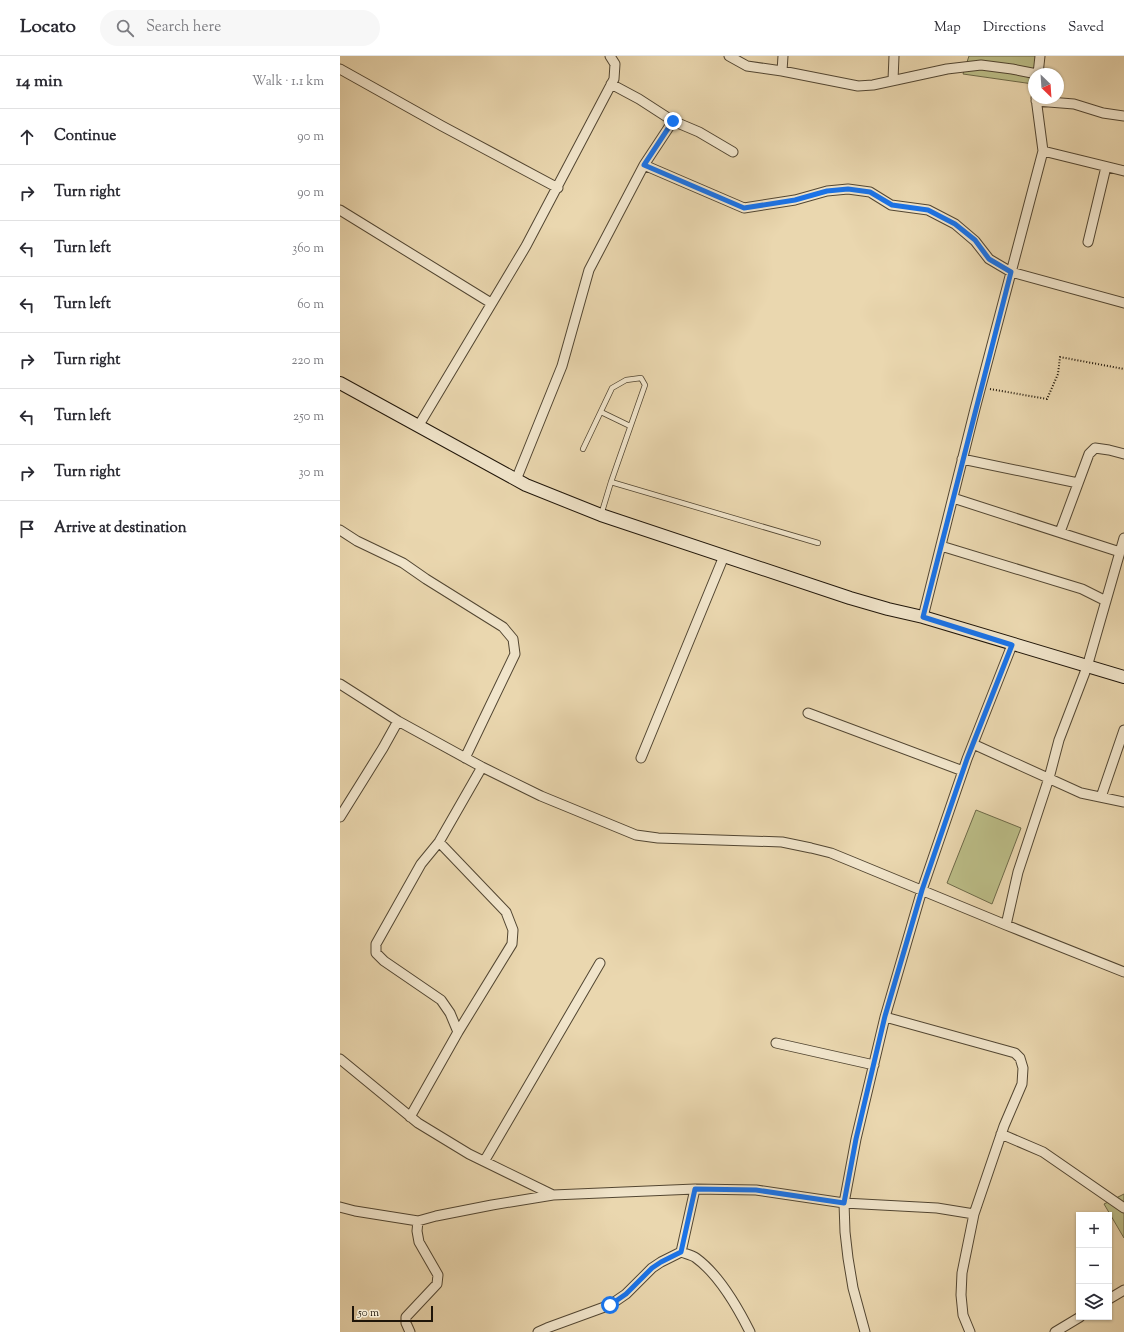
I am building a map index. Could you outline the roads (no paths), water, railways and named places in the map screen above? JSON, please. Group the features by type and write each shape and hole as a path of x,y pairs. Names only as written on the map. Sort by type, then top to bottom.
{"street":[{"path":"419,425 526,246 558,188 614,78 615,64 610,56"},
{"path":"728,56 747,66 782,71 858,86 873,85 893,80 981,65 1028,72"},
{"path":"782,71 783,56"},
{"path":"893,80 894,56"},
{"path":"1031,56 1039,59"},
{"path":"340,69 558,188"},
{"path":"611,84 639,98 673,121 699,132 733,152"},
{"path":"1064,103 1074,104 1104,113 1124,116"},
{"path":"923,617 962,459 1044,151 1037,104"},
{"path":"516,480 562,366 588,270 644,165 673,121"},
{"path":"1044,151 1124,171"},
{"path":"644,165 744,208 795,200 827,191 848,189 870,192 892,205 928,210 955,224 975,240 989,259 1011,272 1124,303"},
{"path":"1088,242 1106,167"},
{"path":"340,210 492,303"},
{"path":"340,383 419,425 516,480 601,515 850,598 923,617 1124,678"},
{"path":"1060,532 1089,454 1095,448 1124,454"},
{"path":"962,459 1078,483"},
{"path":"953,498 1120,552"},
{"path":"340,530 357,541 402,563 503,627 513,639 515,654 464,758"},
{"path":"1006,925 1018,872 1049,778 1059,740 1087,667 1124,538"},
{"path":"940,546 1082,589 1106,601"},
{"path":"641,758 724,556"},
{"path":"866,1332 853,1288 848,1258 844,1203 856,1139 885,1016 922,890 963,771 1012,645"},
{"path":"340,684 398,721 464,758 541,796 636,835 658,838 782,842 831,853 1124,972"},
{"path":"808,713 963,771"},
{"path":"340,817 398,721"},
{"path":"1101,797 1124,730"},
{"path":"973,744 1082,793 1124,802"},
{"path":"458,1032 450,1013 441,1000 384,960 376,953 376,944 421,864 439,842 482,767"},
{"path":"410,1117 458,1032 512,944 513,930 506,912 439,842"},
{"path":"485,1160 600,963"},
{"path":"885,1016 1015,1053 1020,1058 1023,1068 1022,1084 1001,1134 974,1214 962,1273 962,1315 970,1332"},
{"path":"776,1043 874,1065"},
{"path":"340,1059 418,1123 469,1154 485,1160 553,1195"},
{"path":"1001,1134 1043,1152 1124,1208"},
{"path":"340,1207 355,1211 418,1221 477,1208 553,1195 695,1189 756,1190 844,1203 937,1208 974,1214"},
{"path":"681,1252 695,1189"},
{"path":"410,1332 406,1323 406,1317 437,1284 438,1275 419,1242 417,1231 418,1221"},
{"path":"538,1332 610,1305 626,1294 652,1268 681,1252 695,1257 709,1270 729,1295 750,1332"},
{"path":"1112,1297 1124,1290"},
{"path":"1054,1332 1076,1319"}],"lane":[{"path":"583,449 612,388 626,380 641,378 645,385 601,515"},
{"path":"601,412 630,426"},
{"path":"611,482 818,543"}]}
